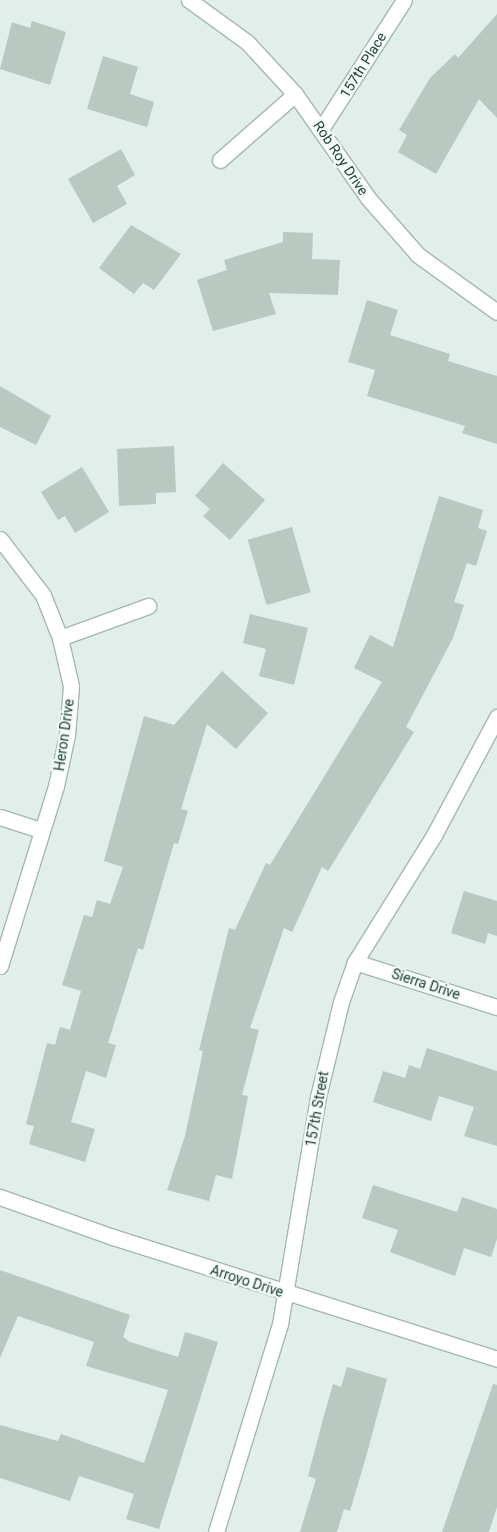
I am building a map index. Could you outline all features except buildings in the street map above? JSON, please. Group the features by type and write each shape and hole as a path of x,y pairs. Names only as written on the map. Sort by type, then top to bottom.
{"street":[{"name":"Rob Roy Drive","path":"189,0 247,42 295,94 322,129 368,198 405,242 450,282 497,312"},
{"name":"157th Place","path":"322,129 404,0"},
{"path":"220,160 295,94"},
{"name":"Heron Drive","path":"0,539 43,594 60,638 70,686 67,735 56,786 40,830 0,966"},
{"path":"60,638 148,606"},
{"name":"157th Street","path":"216,1532 287,1294 320,1088 355,962 434,835 497,717"},
{"path":"0,817 40,830"},
{"name":"Sierra Drive","path":"355,962 497,1007"},
{"name":"Arroyo Drive","path":"0,1197 287,1294 497,1359"}]}
